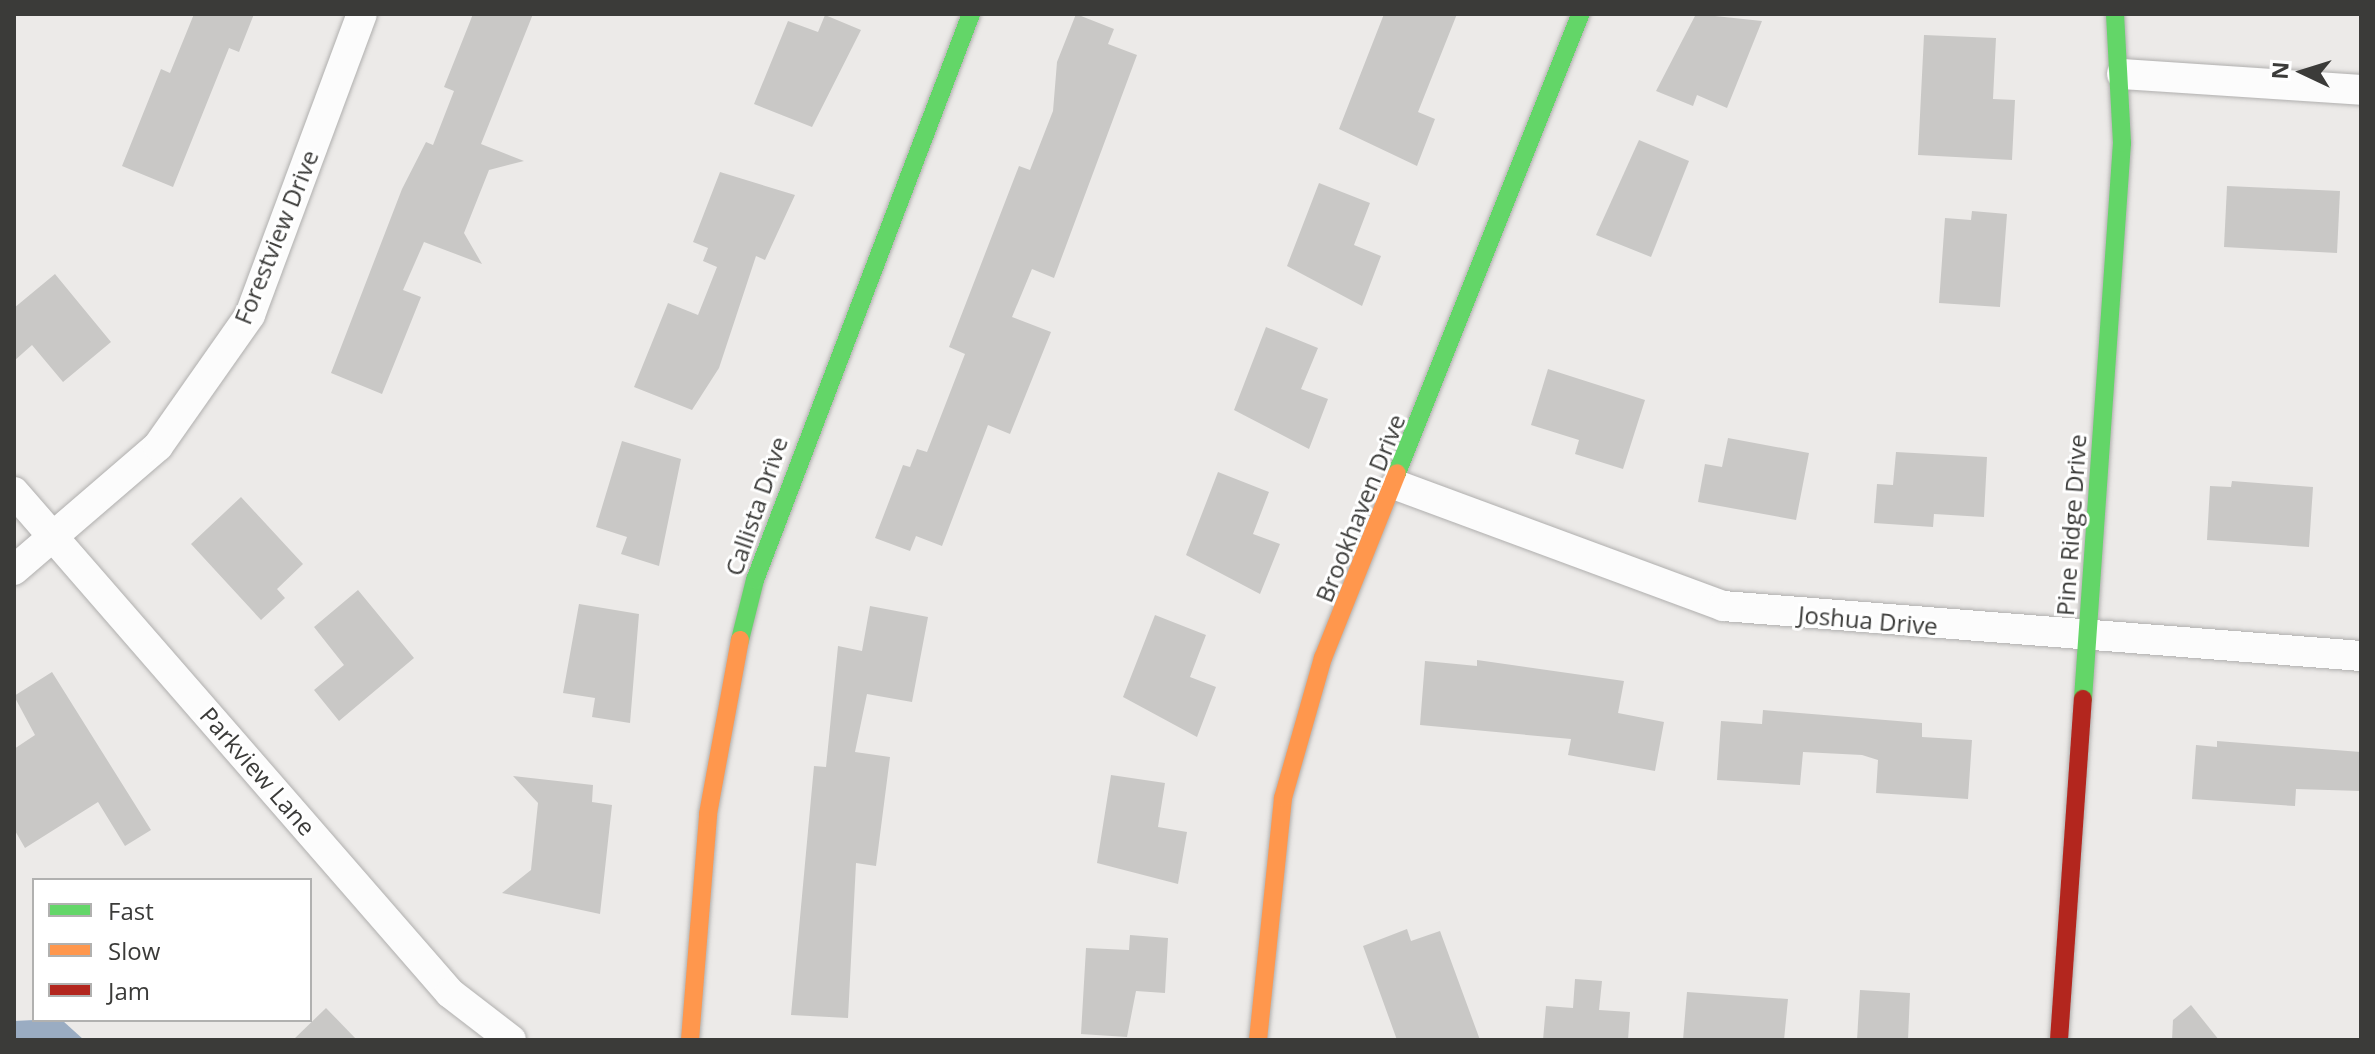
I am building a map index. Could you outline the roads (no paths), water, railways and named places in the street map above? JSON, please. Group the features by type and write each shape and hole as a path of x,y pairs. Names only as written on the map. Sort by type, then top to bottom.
{"street":[{"name":"Forestview Drive","path":"14,570 158,446 250,315 362,14"},
{"name":"Callista Drive","path":"690,1040 708,814 726,696 755,580 971,14"},
{"name":"Brookhaven Drive","path":"1258,1040 1283,798 1323,658 1396,485 1581,14"},
{"name":"Pine Ridge Drive","path":"2059,1040 2088,638 2122,74 2115,14"},
{"path":"2122,74 2361,90"},
{"name":"Joshua Drive","path":"1396,485 1642,582 1723,606 2088,638 2361,656"},
{"name":"Parkview Lane","path":"14,492 450,993 511,1040"}],"water":[{"path":"14,1021 64,1022 84,1040 14,1040"}]}
